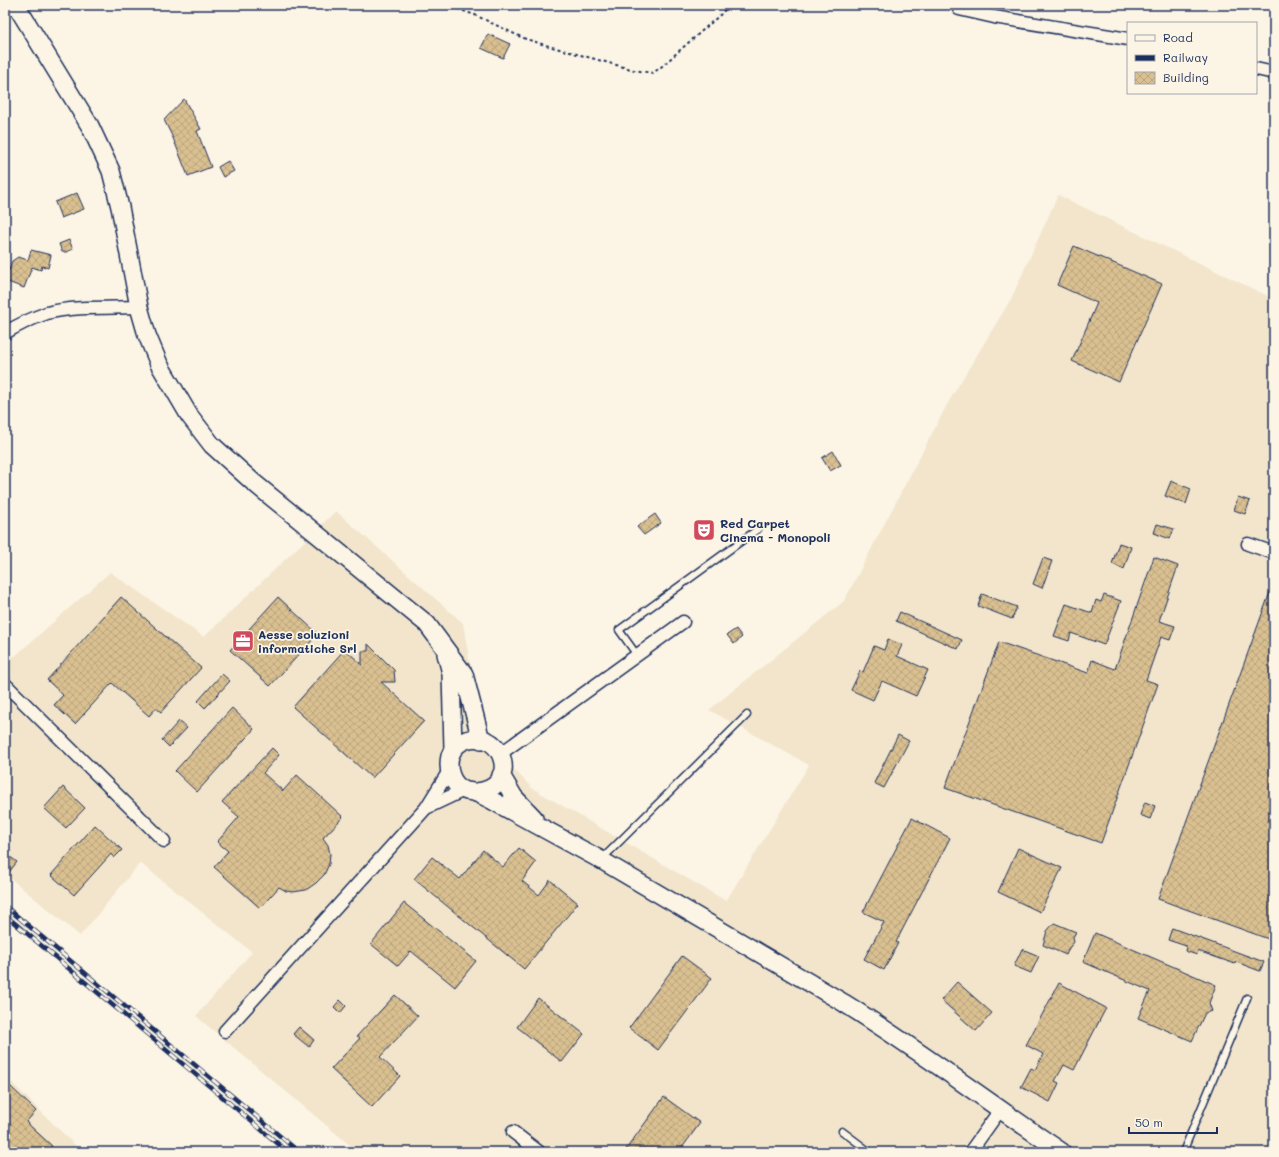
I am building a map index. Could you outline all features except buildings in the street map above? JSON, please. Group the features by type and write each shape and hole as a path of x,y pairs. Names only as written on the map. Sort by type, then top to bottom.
{"street":[{"path":"16,5 90,126 111,171 120,207 139,307 147,335 159,364 189,415 212,445 253,482 427,624 464,674 481,740"},
{"path":"959,8 994,17 1127,39"},
{"path":"1257,69 1274,73"},
{"path":"5,332 47,313 76,309 139,307"},
{"path":"1248,544 1274,553"},
{"path":"500,754 683,622"},
{"path":"444,648 451,673 453,749 449,764 449,771 455,782 601,860 876,1023 1062,1152"},
{"path":"5,684 164,841"},
{"path":"426,808 470,791 485,791 493,787 501,776 503,765 500,754 494,746 488,742 469,739 460,743 453,749"},
{"path":"225,1031 426,808 449,771"},
{"path":"501,776 514,797 545,830"},
{"path":"970,1152 1000,1110"},
{"path":"513,1132 539,1152"}],"lane":[{"path":"637,655 619,630 758,529"},
{"path":"601,860 748,715"},
{"path":"1183,1152 1246,998"},
{"path":"842,1131 870,1152"}],"path":[{"path":"446,5 474,15 523,38 634,70 653,74 721,14 729,5"}],"shaded area":[{"path":"1058,195 1274,299 1274,1152 358,1152 196,1016 252,952 140,863 80,936 5,874 5,649 14,657 110,572 204,637 336,511 463,623 482,736 532,788 726,901 809,765 709,710 844,601 949,401 1011,299"},
{"path":"5,1076 82,1152 5,1152"}],"railway":[{"path":"5,906 299,1152"},
{"path":"5,915 288,1152"}],"place":[{"name":"Red Carpet Cinema - Monopoli","path":"704,530"},
{"name":"Aesse soluzioni informatiche Srl","path":"243,641"}]}
